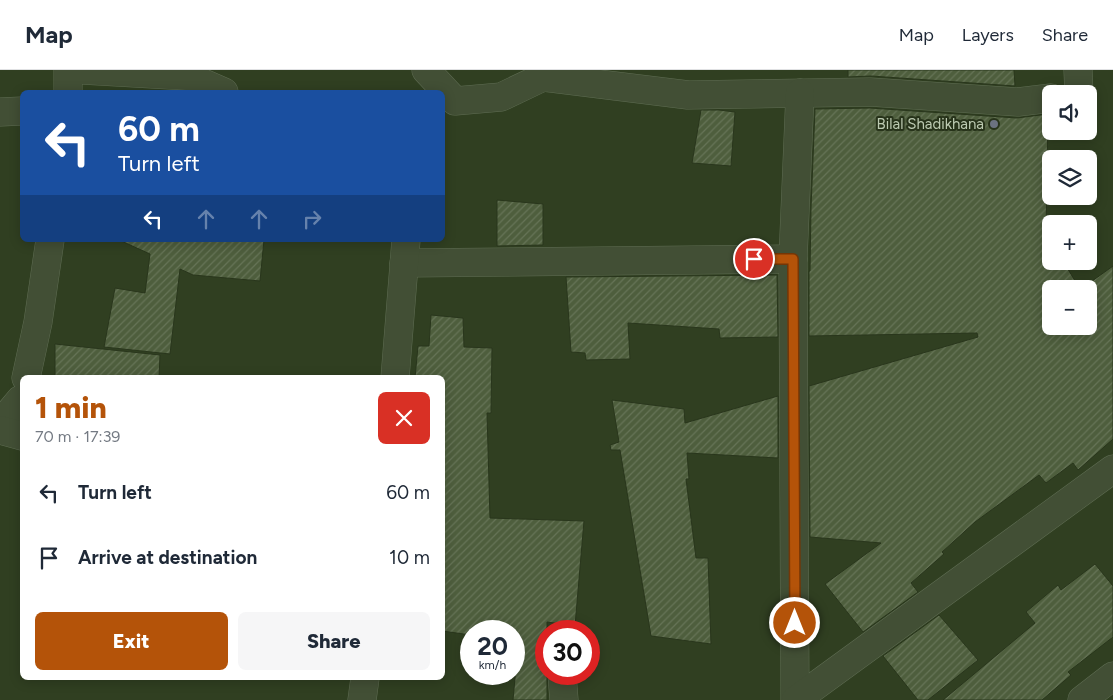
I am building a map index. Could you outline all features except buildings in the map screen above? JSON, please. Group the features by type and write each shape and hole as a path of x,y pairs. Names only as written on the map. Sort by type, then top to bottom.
{"street":[{"path":"68,70 68,90"},
{"path":"82,70 186,73 220,90"},
{"path":"426,70 445,90"},
{"path":"1078,70 1079,85"},
{"path":"445,90 455,101 501,97 543,78 688,95 870,92 1018,102 1042,99"},
{"path":"796,700 793,259 800,94"},
{"path":"0,112 20,111"},
{"path":"22,375 38,322 50,242"},
{"path":"395,375 406,252 793,259"},
{"path":"0,424 17,392"},
{"path":"0,430 20,435"},
{"path":"796,700 1113,469"},
{"path":"1082,700 1113,676"},
{"path":"362,700 365,680"},
{"path":"563,685 564,700"}],"place":[{"name":"Bilal Shadikhana","path":"994,124"}],"route":[{"path":"754,259 793,259 795,623"}]}
